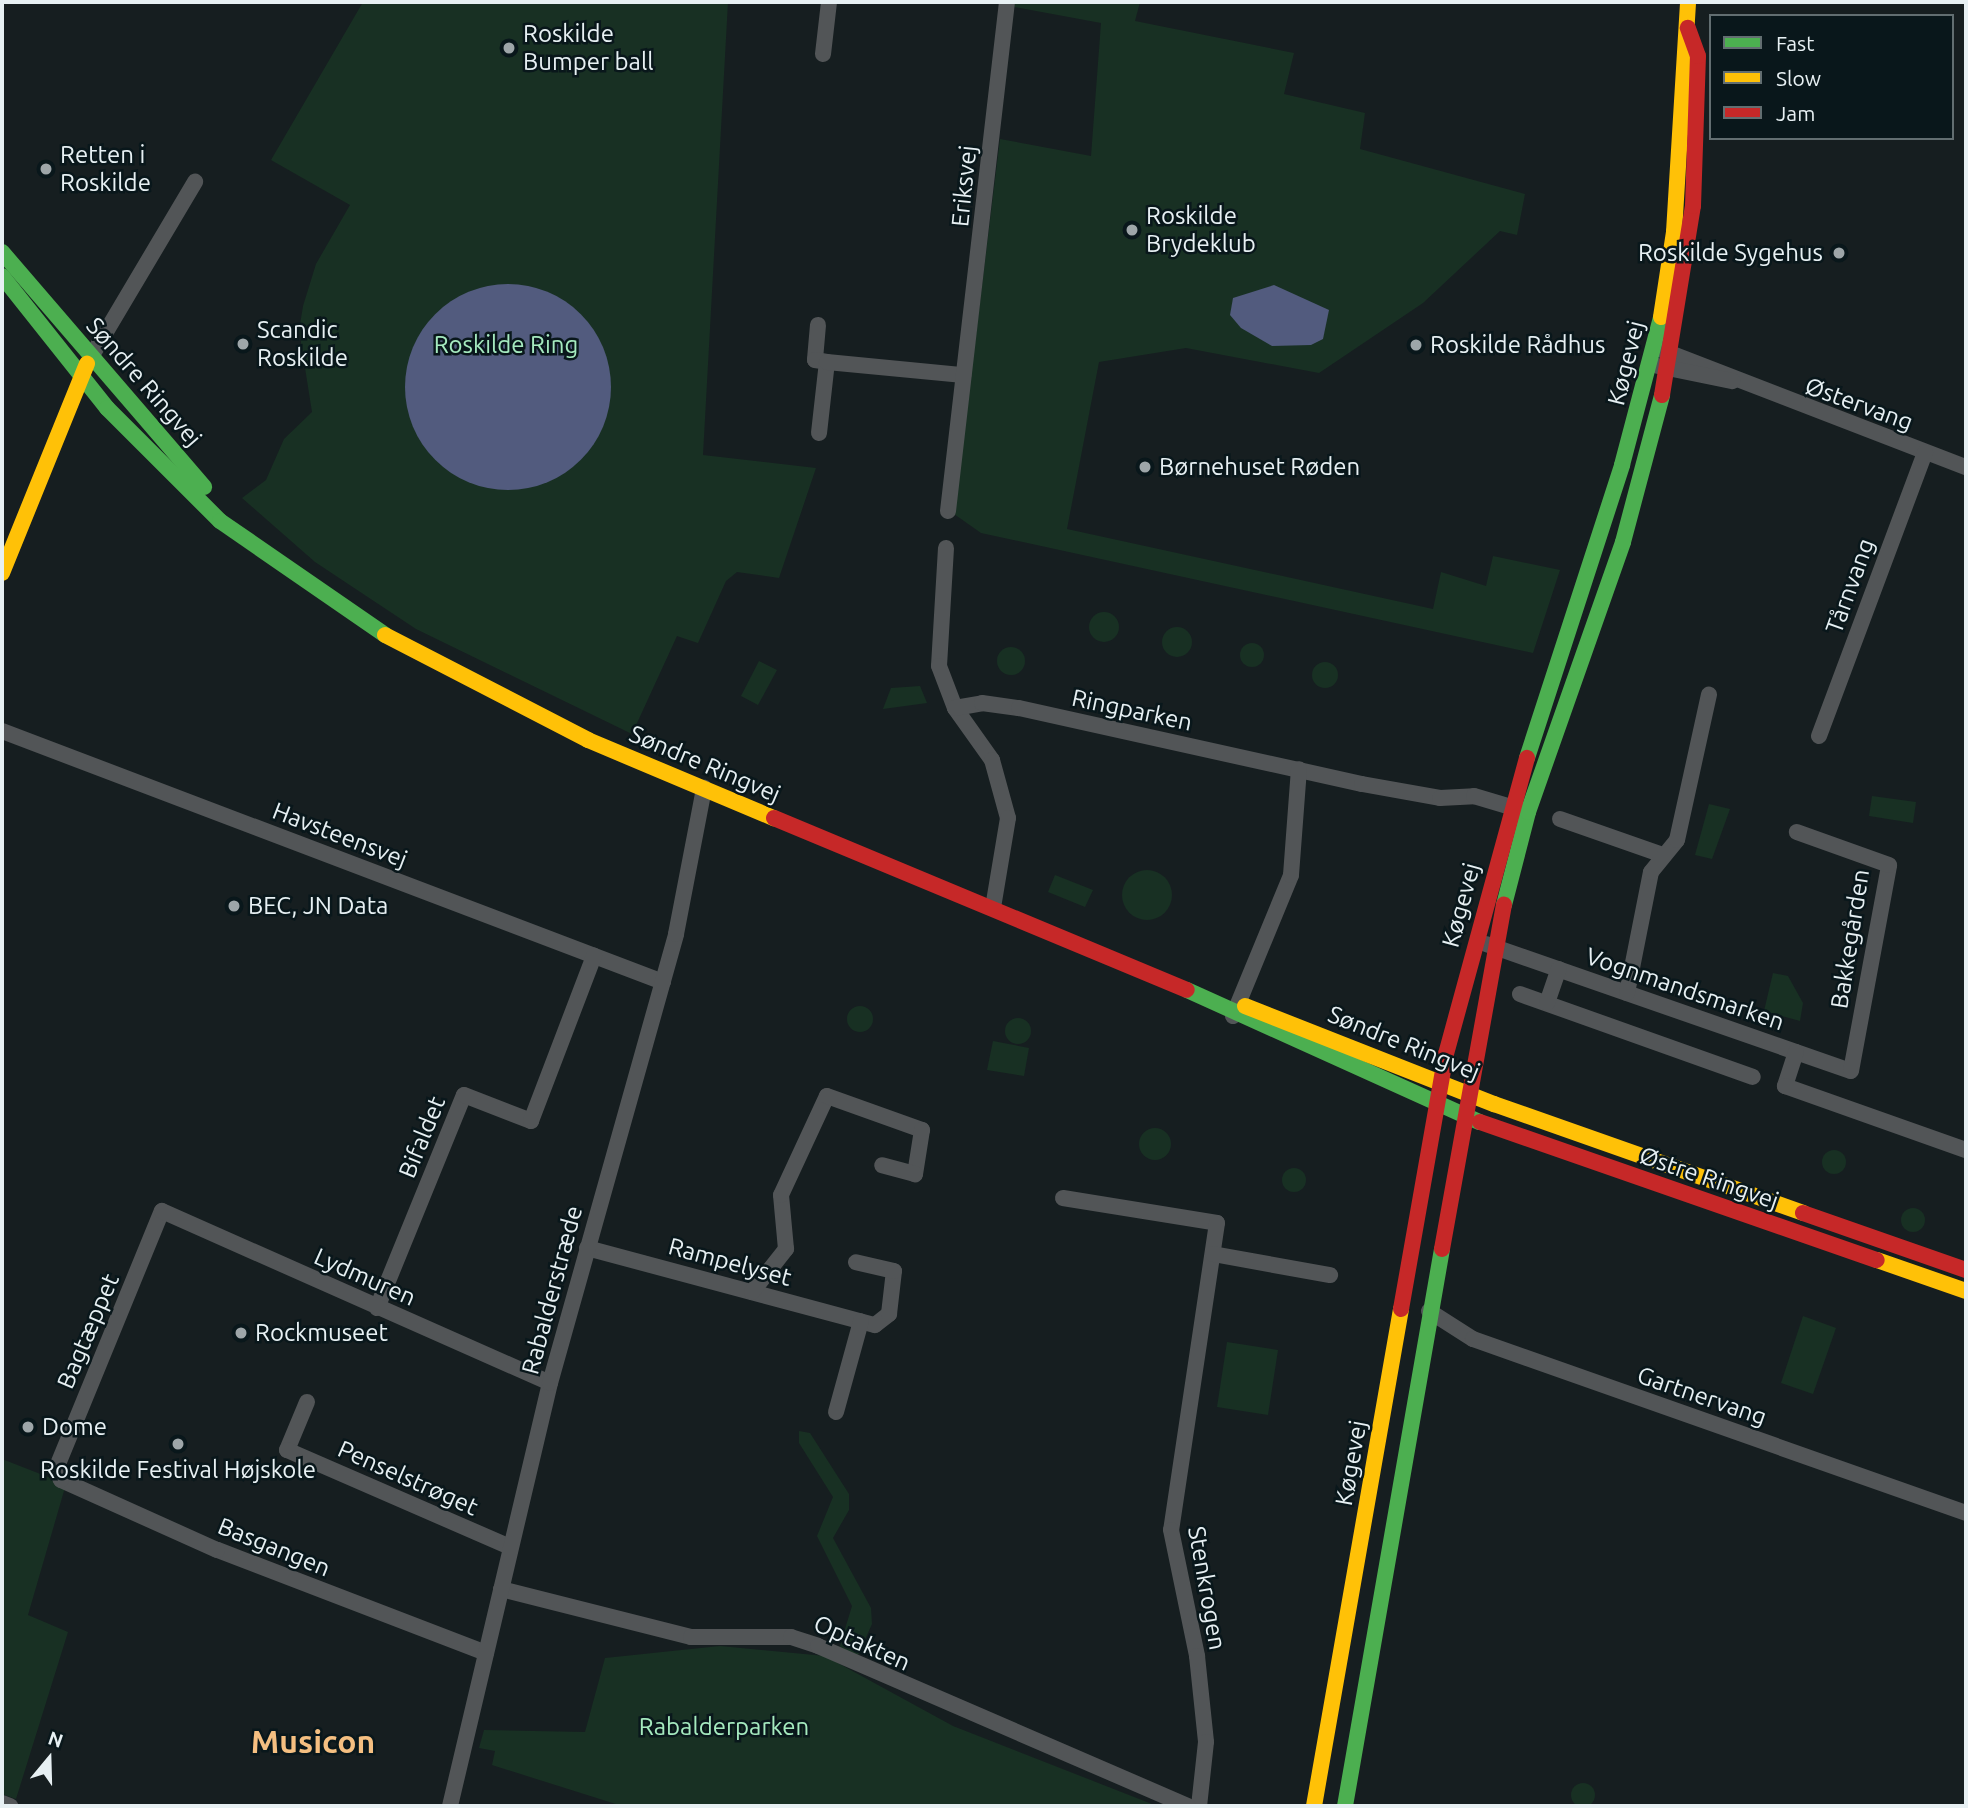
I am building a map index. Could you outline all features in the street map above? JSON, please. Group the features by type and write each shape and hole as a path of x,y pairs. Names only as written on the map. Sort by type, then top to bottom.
{"street":[{"path":"823,54 829,2"},
{"name":"Eriksvej","path":"947,510 1007,2"},
{"name":"Køgevej","path":"1314,1806 1441,1081 1511,807 1652,356 1674,232 1688,2"},
{"name":"Køgevej","path":"1345,1806 1494,947 1528,812 1623,542 1672,361 1693,205 1698,56 1688,27"},
{"path":"2,573 91,356 195,182"},
{"name":"Søndre Ringvej","path":"2,252 253,541"},
{"name":"Søndre Ringvej","path":"2,276 81,377 202,505 345,609 443,669 704,788 1235,1010 1437,1104"},
{"path":"818,325 815,360 963,375"},
{"name":"Østervang","path":"1652,356 1738,381 1966,467"},
{"path":"820,433 827,362"},
{"name":"Tårnvang","path":"1819,736 1925,452"},
{"path":"946,548 936,641 955,708 992,760 1008,818 993,908"},
{"path":"1628,993 1651,872 1677,840 1709,694"},
{"name":"Ringparken","path":"955,708 982,703 1019,708 1299,769 1528,812"},
{"name":"Havsteensvej","path":"2,731 663,982"},
{"path":"1235,1010 1291,875 1299,769"},
{"name":"Rabalderstræde","path":"450,1806 550,1383 663,982 704,788"},
{"path":"1560,819 1663,855"},
{"name":"Bakkegården","path":"1797,832 1889,865 1851,1072"},
{"name":"Vognmandsmarken","path":"1475,940 1851,1072"},
{"name":"Bifaldet","path":"380,1310 464,1095 531,1121 594,956"},
{"name":"Vognmandsmarken","path":"1547,1003 1559,969"},
{"path":"1520,994 1753,1077"},
{"name":"Søndre Ringvej","path":"1235,1010 1441,1081 1626,1150"},
{"name":"Vognmandsmarken","path":"1796,1052 1785,1086 1966,1150"},
{"path":"752,1292 786,1249 780,1195 827,1096 922,1130 915,1174 882,1165"},
{"name":"Østre Ringvej","path":"1437,1104 1464,1116 1966,1291"},
{"name":"Østre Ringvej","path":"1626,1150 1966,1270"},
{"name":"Stenkrogen","path":"1063,1198 1217,1223 1171,1530 1197,1656 1206,1742 1199,1806"},
{"name":"Lydmuren","path":"162,1211 380,1310 550,1383"},
{"name":"Bagtæppet","path":"56,1469 162,1211"},
{"name":"Rampelyset","path":"587,1248 861,1321"},
{"path":"1213,1254 1330,1275"},
{"path":"836,1412 861,1321 875,1325 889,1314 894,1270 856,1262"},
{"name":"Gartnervang","path":"1429,1311 1473,1339 1966,1513"},
{"name":"Penselstrøget","path":"307,1402 287,1450 510,1547"},
{"name":"Basgangen","path":"56,1469 61,1480 217,1550 486,1653"},
{"name":"Optakten","path":"501,1589 691,1637 791,1637 818,1646 1188,1806"},
{"path":"1328,1806 1346,1693 1345,1636"},
{"path":"2,1803 10,1806"}],"green space":[{"name":"Roskilde Ring","path":"363,2 728,2 703,455 816,468 779,578 737,572 726,581 698,643 677,636 632,734 416,629 315,562 242,498 266,480 284,439 312,412 299,330 303,306 316,264 350,205 271,160"},
{"path":"1015,2 1140,2 1135,21 1294,53 1284,94 1365,113 1360,149 1525,194 1517,235 1500,231 1423,303 1319,373 1186,348 1099,362 1067,529 1433,609 1441,572 1486,586 1493,556 1560,570 1533,653 981,533 954,514 1000,139 1091,156 1101,23 1014,7"},
{"path":"1104,612 1110,613 1118,621 1118,633 1110,641 1104,642 1098,641 1090,633 1089,627 1090,621 1098,613"},
{"path":"1177,627 1188,631 1192,642 1188,653 1177,657 1166,653 1162,642 1166,631"},
{"path":"1252,643 1261,646 1264,655 1261,664 1252,667 1243,664 1240,655 1243,646"},
{"path":"1011,647 1021,651 1025,661 1021,671 1011,675 1001,671 997,661 1001,651"},
{"path":"759,661 777,670 758,705 741,696"},
{"path":"1325,662 1334,666 1338,675 1334,684 1325,688 1316,684 1312,675 1316,666"},
{"path":"920,686 927,703 883,709 891,688"},
{"path":"1872,796 1916,802 1913,823 1869,816"},
{"path":"1709,804 1730,809 1712,859 1695,855"},
{"path":"1147,870 1165,877 1172,895 1165,913 1147,920 1129,913 1122,895 1129,877"},
{"path":"1055,875 1093,890 1085,907 1048,892"},
{"path":"1773,973 1788,976 1803,1003 1800,1021 1764,1011"},
{"path":"860,1006 869,1010 873,1019 869,1028 860,1032 851,1028 847,1019 851,1010"},
{"path":"1018,1018 1027,1022 1031,1031 1027,1040 1018,1044 1009,1040 1005,1031 1009,1022"},
{"path":"993,1041 1029,1048 1024,1076 987,1070"},
{"path":"1155,1128 1166,1133 1171,1144 1166,1155 1155,1160 1144,1155 1139,1144 1144,1133"},
{"path":"1834,1150 1843,1153 1846,1162 1843,1171 1834,1174 1825,1171 1822,1162 1825,1153"},
{"path":"1294,1168 1303,1171 1306,1180 1303,1189 1294,1192 1285,1189 1282,1180 1285,1171"},
{"path":"1913,1208 1921,1212 1925,1220 1921,1228 1913,1232 1905,1228 1901,1220 1905,1212"},
{"path":"1803,1316 1836,1328 1813,1394 1781,1383"},
{"path":"1227,1342 1278,1350 1268,1415 1217,1407"},
{"path":"799,1431 810,1433 849,1494 849,1510 833,1538 871,1608 872,1624 855,1662 838,1652 852,1606 817,1536 833,1497 799,1443"},
{"path":"2,1459 66,1484 28,1615 68,1632 16,1799 2,1794"},
{"name":"Rabalderparken","path":"720,1646 825,1656 953,1726 1157,1806 622,1806 492,1765 495,1751 479,1748 484,1730 585,1732 605,1658"},
{"path":"1583,1783 1594,1790 1595,1795 1588,1806 1583,1807 1572,1800 1571,1795 1578,1784"}],"water":[{"path":"508,284 547,292 581,314 603,348 611,387 603,426 581,460 547,482 508,490 469,482 435,460 413,426 405,387 413,348 435,314 469,292"},
{"path":"1274,285 1329,310 1323,339 1311,345 1272,346 1241,328 1230,315 1233,298"}],"traffic: fast":[{"path":"2,252 204,487"},
{"path":"2,276 107,408 220,521 385,635"},
{"path":"1527,758 1622,465 1661,317"},
{"path":"1504,905 1528,812 1623,542 1662,395"},
{"path":"1187,990 1480,1122"},
{"path":"1345,1806 1442,1249"}],"traffic: slow":[{"path":"1661,317 1674,232 1688,2"},
{"path":"2,573 87,364"},
{"path":"385,635 588,740 774,818"},
{"path":"1245,1006 1494,1104 1803,1213"},
{"path":"1877,1260 1966,1291"},
{"path":"1314,1806 1401,1309"}],"traffic: jam":[{"path":"1662,395 1693,206 1698,56 1688,28"},
{"path":"1401,1309 1446,1054 1527,758"},
{"path":"774,818 1187,990"},
{"path":"1442,1249 1504,905"},
{"path":"1480,1122 1877,1260"},
{"path":"1803,1213 1966,1270"}],"place":[{"name":"Roskilde Bumper ball","path":"509,48"},
{"name":"Retten i Roskilde","path":"46,169"},
{"name":"Roskilde Brydeklub","path":"1132,230"},
{"name":"Roskilde Sygehus","path":"1839,253"},
{"name":"Scandic Roskilde","path":"243,344"},
{"name":"Roskilde Rådhus","path":"1416,345"},
{"name":"Børnehuset Røden","path":"1145,467"},
{"name":"BEC, JN Data","path":"234,906"},
{"name":"Rockmuseet","path":"241,1333"},
{"name":"Dome","path":"28,1427"},
{"name":"Roskilde Festival Højskole","path":"178,1444"}],"district":[{"name":"Musicon","path":"313,1741"}]}
